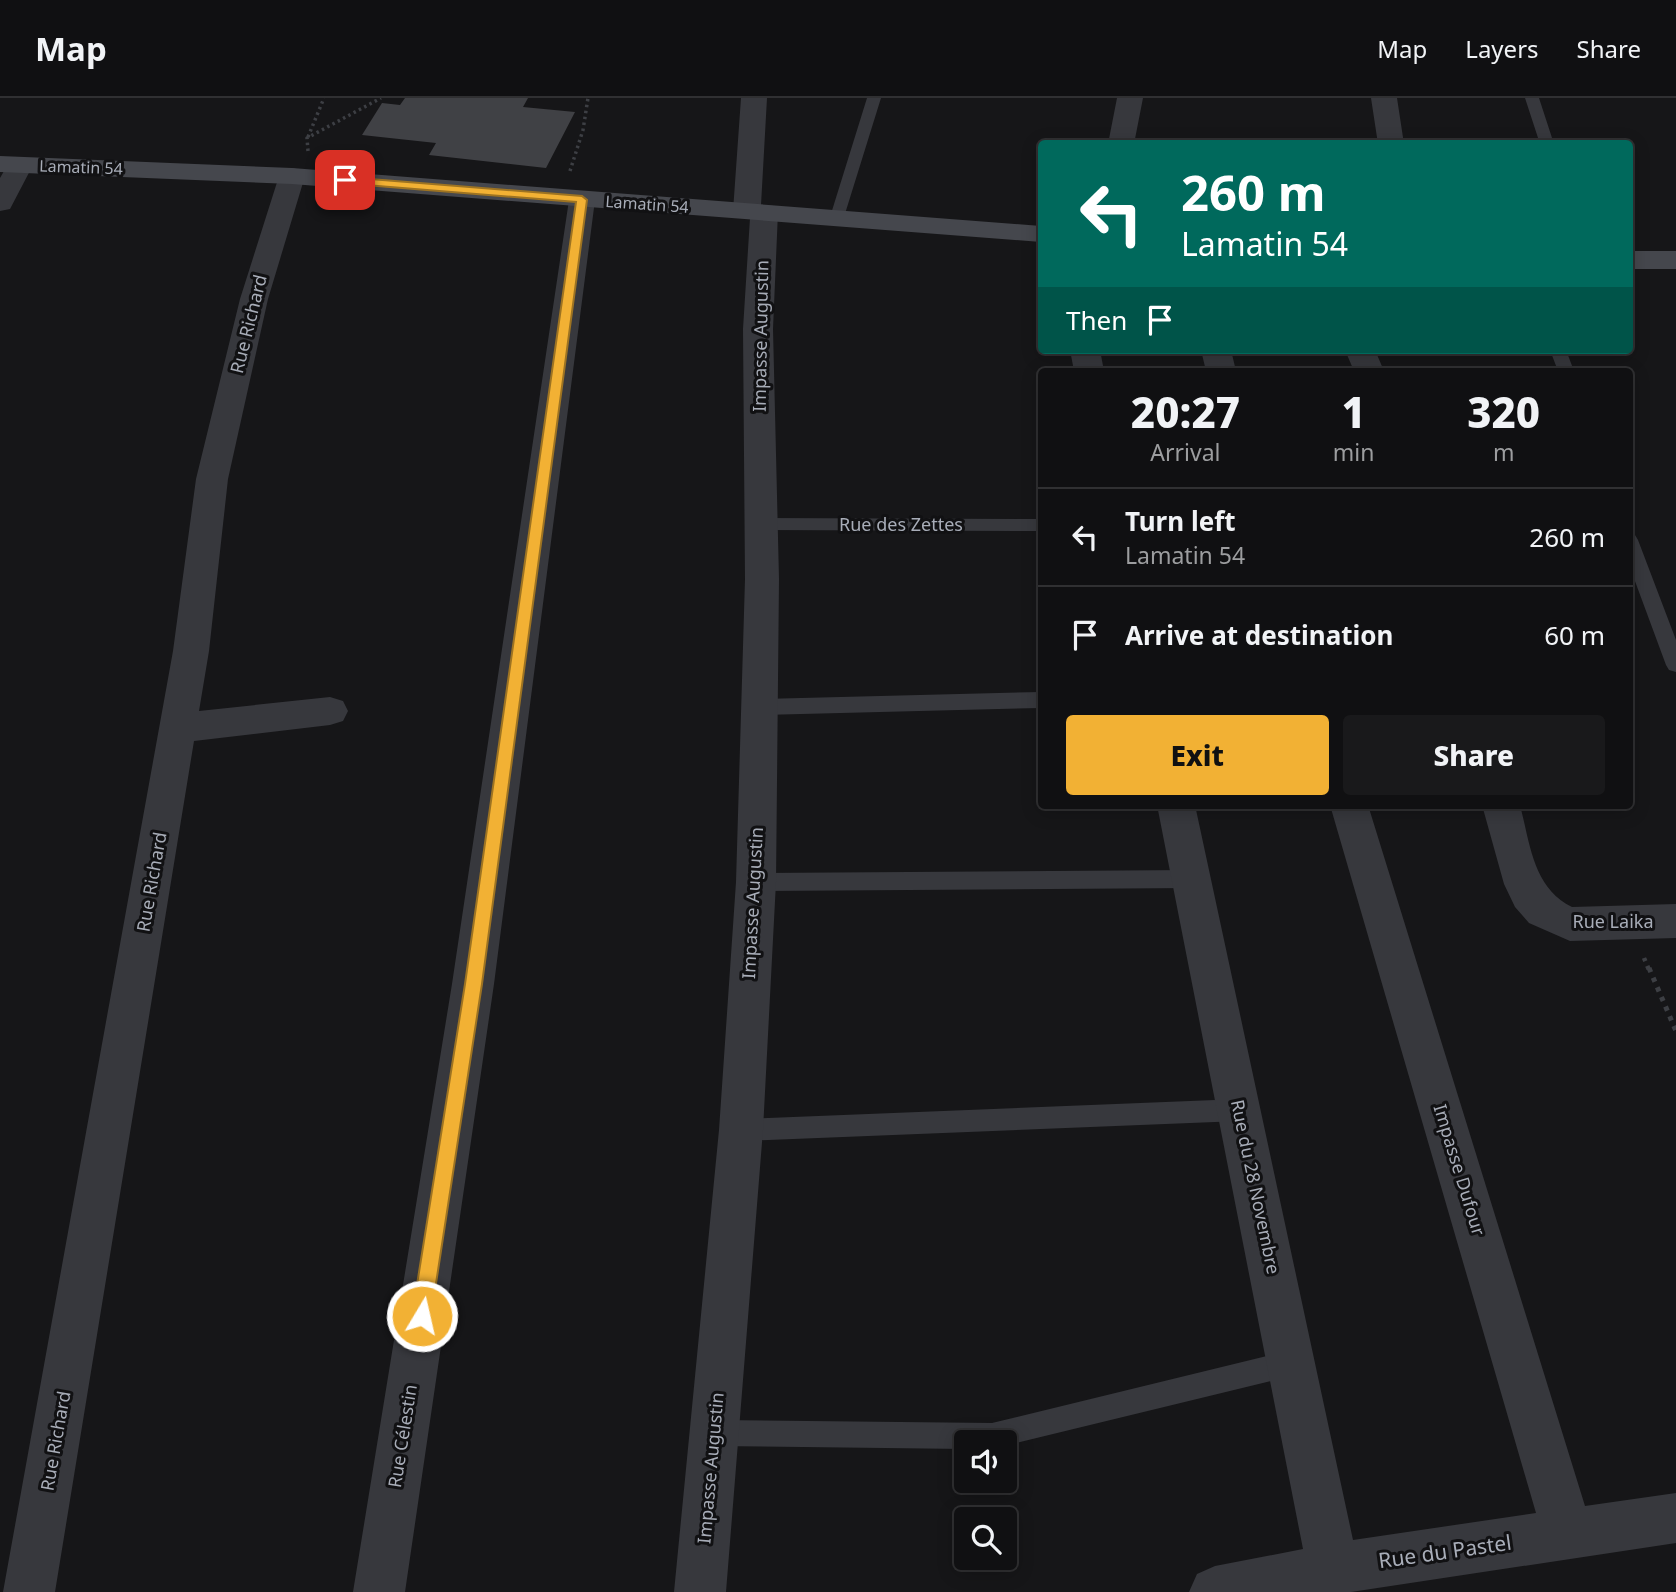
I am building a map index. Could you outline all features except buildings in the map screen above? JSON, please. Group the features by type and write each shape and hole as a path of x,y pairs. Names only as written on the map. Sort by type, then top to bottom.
{"street":[{"name":"Impasse Augustin","path":"700,1592 741,1130 756,881 761,524 754,98"},
{"path":"1122,140 1130,98"},
{"path":"1384,98 1390,140"},
{"name":"Lamatin 54","path":"10,164 292,176 1038,234"},
{"path":"0,203 10,164"},
{"name":"Rue Richard","path":"29,1592 191,651 212,479 254,299 292,176"},
{"name":"Rue Célestin","path":"379,1592 473,984 571,199"},
{"path":"1633,260 1676,260"},
{"path":"178,728 330,711"},
{"name":"Rue du 28 Novembre","path":"1177,809 1333,1569"},
{"name":"Impasse Dufour","path":"1350,809 1568,1534"},
{"name":"Rue Laika","path":"1502,809 1526,890 1538,906 1570,924 1676,921"},
{"name":"Rue du Pastel","path":"1215,1592 1333,1569 1676,1518"}],"lane":[{"path":"837,217 874,98"},
{"path":"1532,98 1546,140"},
{"name":"Rue des Zettes","path":"761,524 1038,525"},
{"path":"1633,551 1676,665"},
{"path":"760,707 1038,700"},
{"path":"756,881 1192,879"},
{"path":"741,1130 1240,1110"},
{"path":"714,1433 992,1436 1291,1363"}],"path":[{"path":"292,176 309,165 307,138 324,98"},
{"path":"307,138 381,98"},
{"path":"571,199 588,98"},
{"path":"1628,923 1676,1031"}],"route":[{"path":"345,180 582,200 473,984 422,1316"}]}
